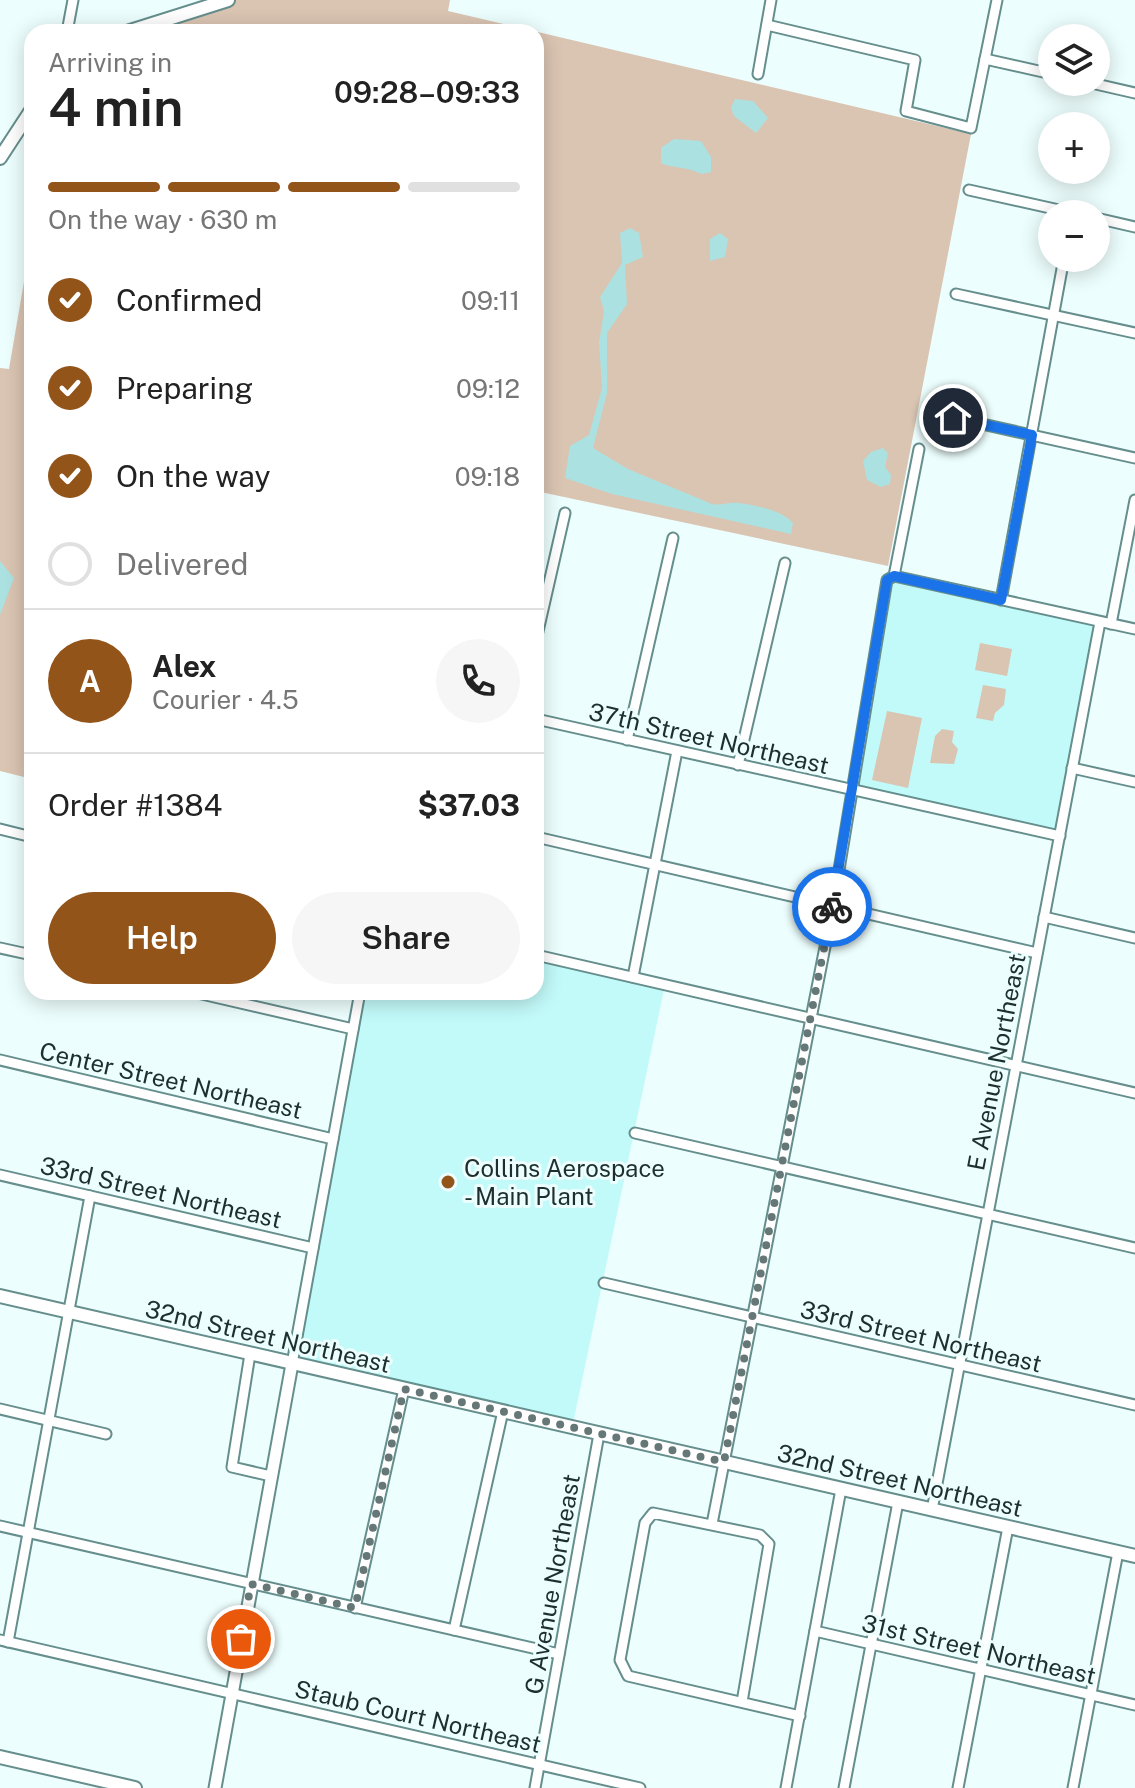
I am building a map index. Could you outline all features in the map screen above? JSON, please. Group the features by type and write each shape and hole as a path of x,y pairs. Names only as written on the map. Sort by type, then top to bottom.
{"main road":[{"path":"152,24 228,0"},
{"path":"0,158 24,121"},
{"name":"32nd Street Northeast","path":"0,1296 1135,1556"},
{"path":"0,1757 135,1788"}],"street":[{"path":"68,24 73,0"},
{"path":"758,74 771,0"},
{"path":"767,25 915,60 906,111 971,128 997,0"},
{"path":"985,59 1038,71"},
{"path":"1110,87 1135,93"},
{"path":"969,190 1038,206"},
{"path":"1110,221 1135,227"},
{"path":"1001,600 1062,272"},
{"path":"956,294 1135,333"},
{"path":"928,412 1135,458"},
{"path":"894,576 919,449"},
{"path":"1111,624 1135,500"},
{"path":"544,605 565,513"},
{"path":"627,740 673,538"},
{"path":"738,765 785,563"},
{"path":"712,1524 833,906 887,580 894,576 1135,629"},
{"name":"E Avenue Northeast","path":"932,1510 1100,622"},
{"name":"37th Street Northeast","path":"544,721 1060,836"},
{"path":"633,977 677,751"},
{"path":"1072,768 1135,782"},
{"path":"0,829 24,835"},
{"path":"544,839 1037,953"},
{"path":"1044,917 1135,938"},
{"path":"0,948 24,953"},
{"path":"544,957 1135,1093"},
{"path":"228,1000 353,1029"},
{"path":"215,1788 358,1000"},
{"name":"Center Street Northeast","path":"0,1060 333,1139"},
{"path":"635,1133 1135,1248"},
{"name":"33rd Street Northeast","path":"0,1175 313,1248"},
{"path":"4,1641 28,1532 90,1196"},
{"name":"33rd Street Northeast","path":"604,1283 1135,1405"},
{"path":"250,1354 232,1467 271,1476"},
{"path":"355,1608 404,1389"},
{"path":"0,1409 106,1434"},
{"path":"454,1630 503,1411"},
{"name":"G Avenue Northeast","path":"535,1788 599,1434"},
{"path":"786,1788 841,1489"},
{"path":"844,1788 898,1502"},
{"path":"742,1702 769,1544 760,1535 653,1513 645,1523 620,1660 623,1672 742,1702 800,1716"},
{"path":"0,1526 559,1654"},
{"path":"958,1788 1008,1527"},
{"path":"1073,1788 1118,1552"},
{"name":"31st Street Northeast","path":"815,1631 1135,1705"},
{"name":"Staub Court Northeast","path":"4,1641 640,1788"}],"shaded area":[{"path":"228,0 450,0 448,11 503,24 152,24"},
{"path":"544,34 971,134 888,566 544,493"},
{"path":"735,99 753,101 768,118 756,133 734,116 731,108"},
{"path":"674,139 701,141 711,157 711,172 702,174 661,163 661,148"},
{"path":"630,228 639,233 643,257 625,265 627,304 607,333 607,393 593,448 628,469 712,504 738,503 775,511 793,523 791,534 612,494 565,478 570,446 589,435 602,388 599,343 604,311 600,297 622,263 620,233"},
{"path":"720,233 728,239 725,257 710,261 710,239"},
{"path":"24,282 24,777 0,771 0,368 9,369"},
{"path":"883,448 888,453 885,467 891,475 890,484 881,487 867,480 863,461 871,452"},
{"path":"0,561 14,578 0,615"},
{"path":"894,576 1100,622 1058,832 854,792 887,580"},
{"path":"980,643 1012,649 1007,676 975,670"},
{"path":"983,685 1006,689 1004,705 995,713 993,721 976,718"},
{"path":"887,711 922,718 908,788 872,780"},
{"path":"942,729 954,731 952,742 958,749 954,764 930,763 935,736"},
{"path":"544,957 665,985 572,1428 292,1364 359,1000 544,1000"}],"way so far":[{"path":"241,1639 251,1584 355,1608 404,1389 724,1462 832,907"}],"place":[{"name":"Collins Aerospace - Main Plant","path":"448,1182"}],"route":[{"path":"832,907 854,792 887,580 894,576 1001,600 1032,435 953,418"}]}
